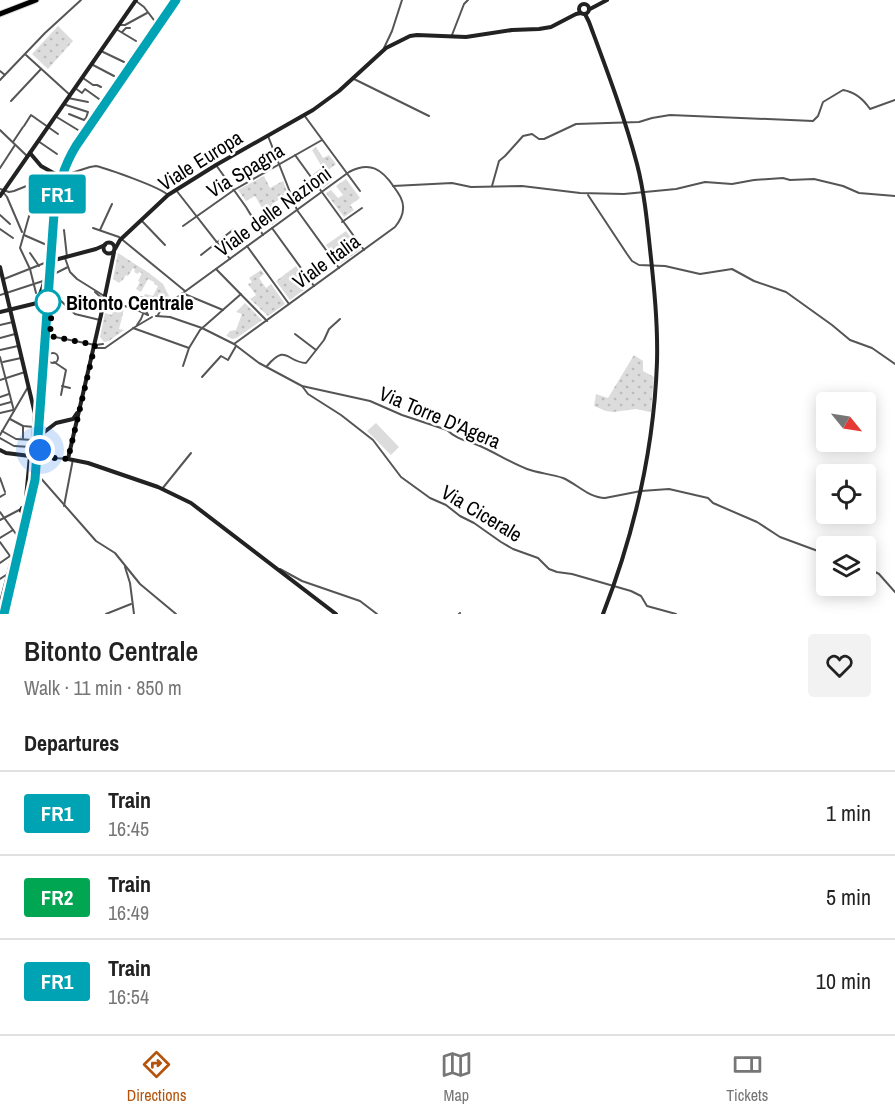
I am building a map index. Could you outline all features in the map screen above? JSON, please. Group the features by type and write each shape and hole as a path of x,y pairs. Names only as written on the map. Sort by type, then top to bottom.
{"main road":[{"path":"0,14 36,0"}],"street":[{"path":"0,80 55,23 81,0"},
{"path":"2,192 136,0 160,28 178,0"},
{"path":"383,50 402,0"},
{"path":"452,36 464,4 468,0"},
{"path":"580,0 637,165 643,193 656,315 657,362 648,451 640,491 614,586 603,614"},
{"name":"Viale Europa","path":"71,459 76,424 114,250 120,240 168,195 304,115 335,94 383,50 410,36 466,37 545,28 607,0"},
{"path":"118,27 147,13"},
{"path":"118,27 136,41"},
{"path":"122,32 130,28"},
{"path":"101,51 124,62"},
{"path":"25,54 69,97 88,102"},
{"path":"92,64 114,76"},
{"path":"11,101 41,69"},
{"path":"0,71 4,75"},
{"path":"82,78 93,86 101,87"},
{"path":"353,78 429,116"},
{"path":"75,88 81,93 85,88 99,99"},
{"path":"492,186 499,161 522,136 532,134 539,139 544,139 576,124 639,122 670,115 813,121 818,116 823,102 843,90 863,100 870,109 895,100"},
{"path":"63,105 88,112 84,120 69,114"},
{"path":"1,166 31,115 58,134"},
{"path":"304,115 360,191"},
{"path":"55,116 78,130"},
{"path":"0,130 41,166 57,174"},
{"path":"268,136 297,210 339,268"},
{"name":"Via Spagna","path":"183,226 234,190 322,140"},
{"path":"38,141 57,154"},
{"path":"295,155 364,250"},
{"path":"216,165 263,235"},
{"path":"65,175 96,166 154,187 168,195"},
{"name":"Viale delle Nazioni","path":"161,309 321,192 358,168 375,168 386,176 393,186"},
{"path":"2,192 14,191 57,174"},
{"path":"0,312 37,302 38,294 45,281 52,198 57,174"},
{"path":"393,186 452,183 471,187 522,186 587,193 643,193 676,189 705,182 732,184 783,178 814,180 846,187 856,193 895,196"},
{"path":"38,294 20,248 39,181"},
{"name":"Viale Italia","path":"202,377 221,356 228,360 235,345 393,229 400,220 403,205 400,195 393,186"},
{"path":"176,190 230,259"},
{"path":"2,192 7,197 23,233 49,246"},
{"path":"587,193 632,261 644,266 665,266 700,274 732,269 754,281 786,292 850,340 872,348 895,364"},
{"path":"100,230 112,204"},
{"path":"342,222 362,208"},
{"path":"0,215 10,224"},
{"path":"141,220 165,245"},
{"path":"93,228 120,240 183,292 223,310"},
{"path":"272,228 314,286"},
{"path":"0,229 13,238"},
{"path":"201,255 234,229"},
{"path":"64,230 68,267 77,279 117,304 141,309 154,302 170,317"},
{"path":"2,279 47,262 120,240"},
{"path":"96,249 110,254 114,250 114,245 107,243"},
{"path":"107,243 104,248 112,261"},
{"path":"248,246 289,304"},
{"path":"30,253 39,266"},
{"path":"0,267 35,414 27,498"},
{"path":"46,382 53,277 68,267"},
{"path":"216,268 267,321"},
{"path":"0,295 45,281"},
{"path":"183,366 198,332 241,294"},
{"path":"52,300 61,302 75,314 100,320"},
{"name":"Viale delle Nazioni","path":"158,304 170,302"},
{"path":"134,328 141,321 146,306"},
{"path":"146,306 148,315"},
{"path":"135,309 154,317 170,317"},
{"path":"50,336 105,348 159,314 161,309"},
{"name":"Via Torre D'Agera","path":"170,317 202,328 235,345 259,363 302,386 370,402 447,430 452,435 527,469 577,485 592,496 598,498 669,489 708,498 713,503 757,522 780,537 816,550"},
{"path":"267,366 274,358 281,355 304,363 326,337 329,329 340,319"},
{"path":"0,325 13,322"},
{"path":"134,328 189,348"},
{"path":"0,338 15,334"},
{"path":"295,334 316,350"},
{"path":"97,336 103,344"},
{"path":"94,346 112,342"},
{"path":"0,350 18,346"},
{"path":"48,357 52,353 57,354 58,359 54,363"},
{"path":"0,357 14,410"},
{"path":"48,357 51,362 66,370 61,395"},
{"path":"1,363 21,358"},
{"path":"0,380 25,372"},
{"path":"63,386 70,388"},
{"name":"Via Cicerale","path":"302,386 308,394 341,415 373,440 401,477 430,498 446,505 513,549 538,558 549,569 614,586 641,596 647,606 676,614"},
{"path":"28,387 0,436 14,446 33,447"},
{"path":"0,397 9,394"},
{"path":"0,405 11,402"},
{"path":"67,422 75,417 81,403"},
{"path":"0,413 14,410"},
{"path":"10,419 23,426 34,427"},
{"path":"6,614 36,488 42,434 56,423 70,421 76,424"},
{"path":"67,422 73,427 74,437"},
{"path":"23,426 23,440"},
{"path":"2,431 16,439 33,440"},
{"path":"0,450 34,457 33,474 0,606"},
{"path":"162,489 190,453"},
{"path":"40,457 71,459 91,464 162,489 195,506 336,614"},
{"path":"64,506 71,459"},
{"path":"38,475 91,536 112,551 140,584 176,614"},
{"path":"0,478 5,493 0,497"},
{"path":"0,520 23,510"},
{"path":"0,512 18,535"},
{"path":"11,557 0,540 13,530"},
{"path":"0,563 11,557"},
{"path":"124,566 130,583 134,614"},
{"path":"277,569 302,581 360,601 377,614"},
{"path":"876,572 895,592"},
{"path":"0,579 9,574"},
{"path":"106,614 132,603"}],"shaded area":[{"path":"58,26 73,41 48,69 32,54"},
{"path":"316,147 323,158 329,155 336,164 326,172 332,181 323,188 313,174 322,167 312,150"},
{"path":"264,176 270,188 283,181 288,194 272,204 280,218 272,225 255,196 246,201 238,190"},
{"path":"346,179 360,198 350,205 354,210 344,217 326,193 331,190 338,198 343,195 336,186"},
{"path":"346,231 360,250 340,264 326,245"},
{"path":"118,253 163,284 170,298 163,302 151,299 140,307 135,306 140,296 145,294 153,296 158,286 148,279 141,292 136,289 142,273 134,272 133,268 128,276 126,275 119,283 113,279"},
{"path":"296,266 303,277 299,280 305,289 290,300 276,281"},
{"path":"261,270 264,274 259,278 266,288 271,284 285,304 268,316 250,299 256,295 248,284 252,282 249,278"},
{"path":"245,303 262,320 238,337 233,339 226,336 230,331 236,330 242,314 236,312"},
{"path":"114,306 124,309 119,329 124,330 104,342 100,337 105,313 112,315"},
{"path":"634,355 643,361 643,371 654,377 650,412 636,409 613,412 594,406 596,394 608,398"},
{"path":"376,423 399,447 391,455 367,431"}],"tunnel":[{"path":"34,443 43,433"}],"railway":[{"path":"4,614 36,476 55,209 59,184 76,146 176,0"}],"train":[{"name":"FR1","path":"4,614 30,509 38,457 54,214 60,180 76,146 176,0"}],"place":[{"name":"Bitonto Centrale","path":"48,302"}],"route":[{"path":"40,450 40,457 68,459 95,345 50,336 52,303 48,302"}]}
